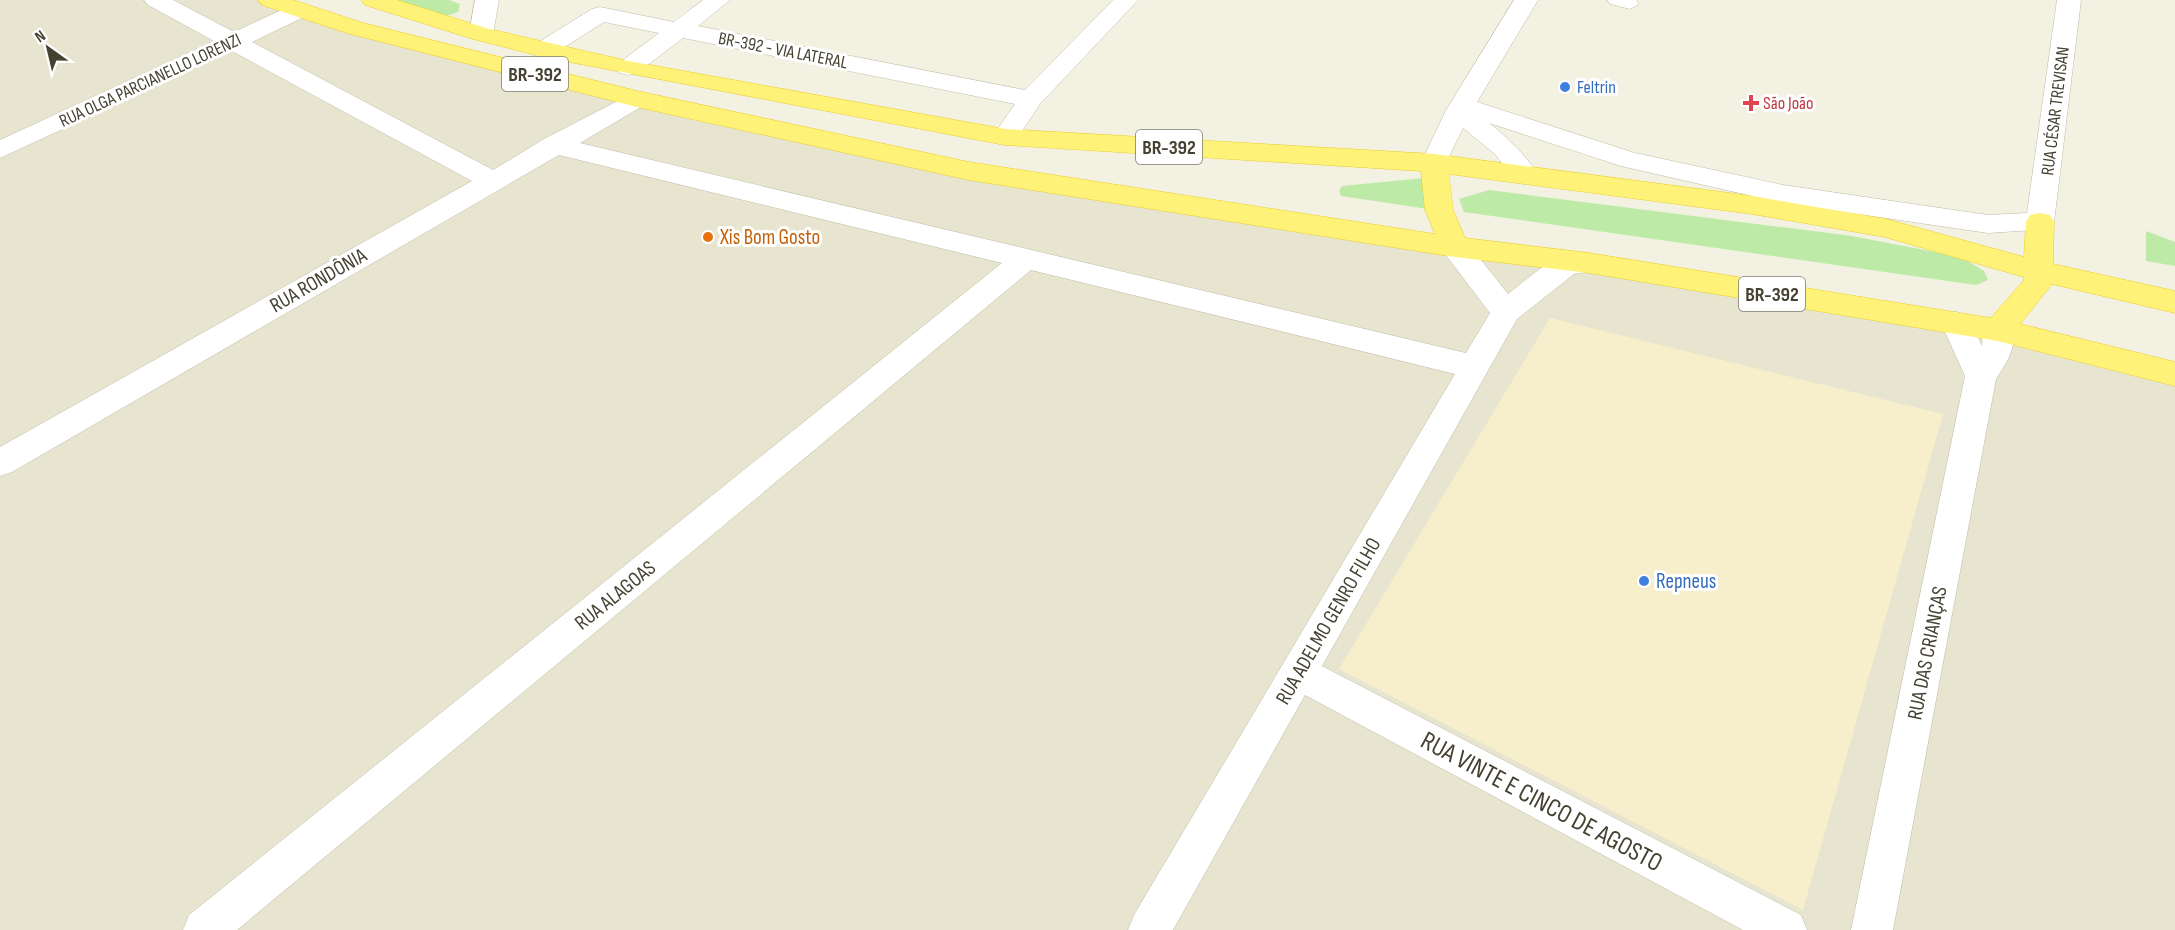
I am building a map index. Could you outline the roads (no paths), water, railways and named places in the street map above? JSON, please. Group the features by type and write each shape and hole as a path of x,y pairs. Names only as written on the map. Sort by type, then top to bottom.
{"highway":[{"name":"BR-392","path":"270,0 421,46 637,99 969,171 1455,248 1589,263 1998,330 2175,374"},
{"name":"BR-392","path":"373,0 481,34 543,50 628,68 1005,137 1434,163 1752,205 1886,228 2038,271 2127,290"},
{"path":"1434,163 1439,210 1455,248"},
{"path":"1973,251 2039,231"},
{"path":"1998,330 2039,282 2039,231"},
{"path":"2039,231 2079,271 2127,290 2175,302"},
{"name":"BR-392","path":"1973,251 2011,276 2022,301"}],"street":[{"path":"156,0 235,40 491,180"},
{"path":"481,34 487,0"},
{"path":"628,68 718,0"},
{"path":"1005,137 1031,99 1126,0"},
{"path":"1434,163 1460,109 1526,0"},
{"name":"RUA CÉSAR TREVISAN","path":"2039,231 2069,0"},
{"name":"RUA OLGA PARCIANELLO LORENZI","path":"0,150 300,10"},
{"name":"BR-392 - VIA LATERAL","path":"543,50 600,14 1031,99"},
{"name":"RUA RONDÔNIA","path":"0,463 491,180 637,99"},
{"path":"1460,109 1504,148 1525,175"},
{"path":"1460,109 1630,159 1783,194 2039,231"},
{"path":"553,145 1475,367"},
{"path":"1455,248 1506,312"},
{"name":"RUA ALAGOAS","path":"204,930 1026,259"},
{"name":"RUA ADELMO GENRO FILHO","path":"1149,930 1506,312 1568,264 1589,263"},
{"path":"1956,323 1981,376"},
{"name":"RUA DAS CRIANÇAS","path":"1872,930 1981,376 1997,354 1998,330"},
{"name":"RUA VINTE E CINCO DE AGOSTO","path":"1298,672 1786,930"}],"place":[{"name":"Feltrin","path":"1565,87"},
{"name":"São João","path":"1751,103"},
{"name":"Xis Bom Gosto","path":"708,237"},
{"name":"Repneus","path":"1644,581"}]}
